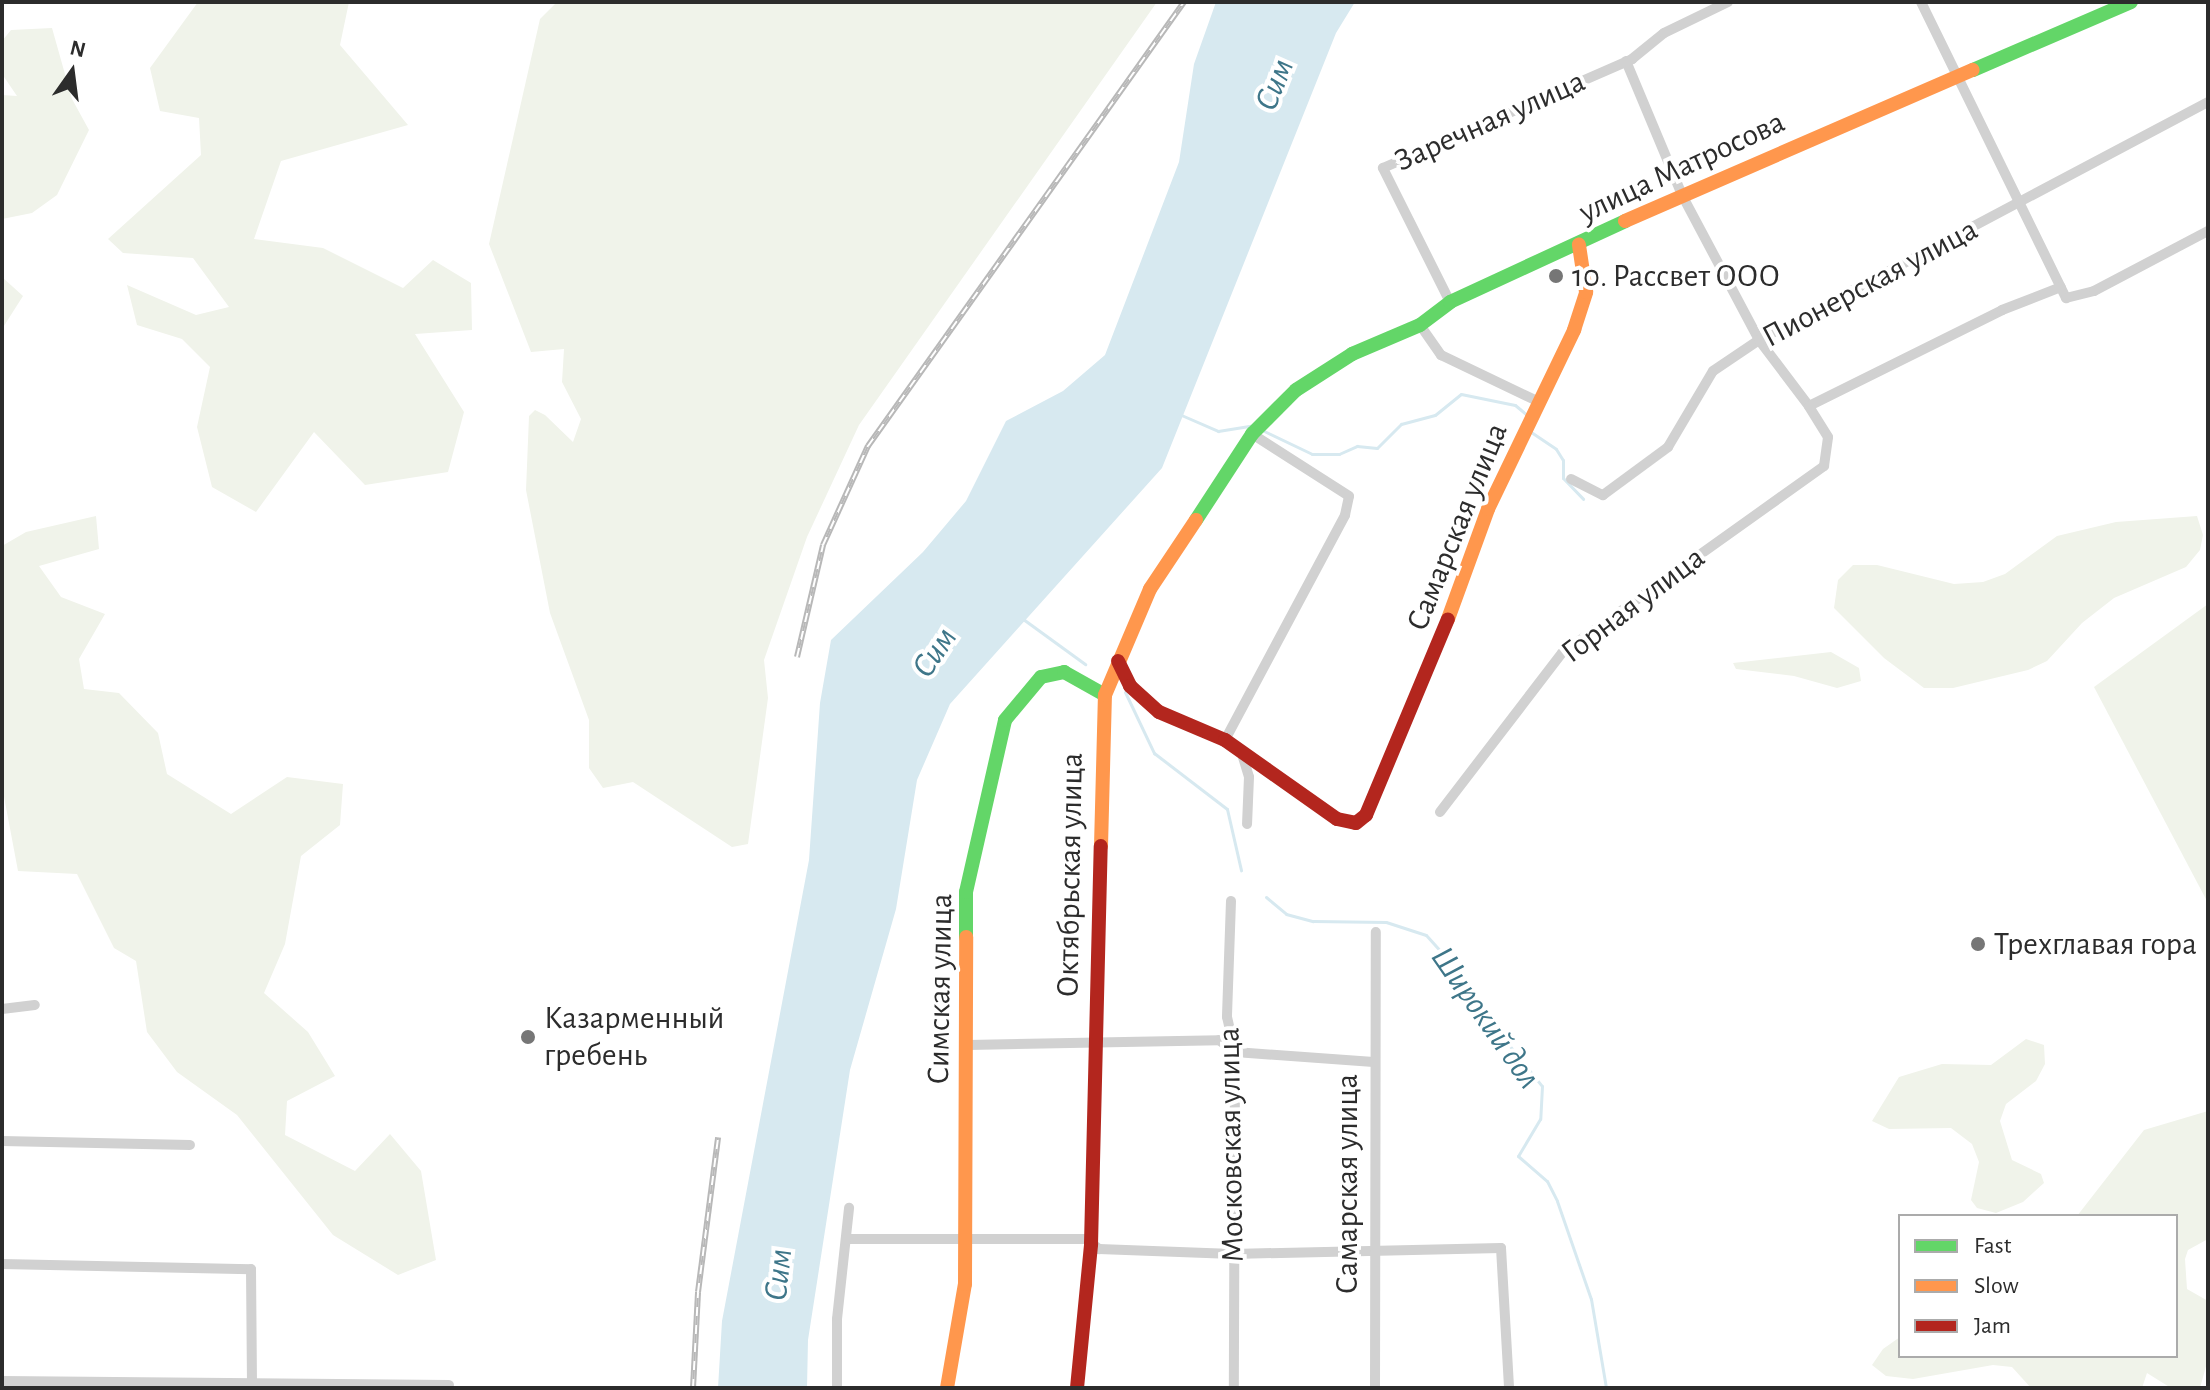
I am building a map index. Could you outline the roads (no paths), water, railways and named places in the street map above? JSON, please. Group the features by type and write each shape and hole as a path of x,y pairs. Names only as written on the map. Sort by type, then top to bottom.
{"main road":[{"name":"улица Матросова","path":"1273,410 1352,354 1420,325 1450,302 1682,195 2131,2"},
{"name":"Самарская улица","path":"1242,754 1290,781 1337,819 1356,823 1366,815 1431,667 1488,509 1574,330 1586,292 1579,245"},
{"name":"Октябрьская улица","path":"1077,1388 1091,1244 1105,695 1150,589 1252,434 1273,410"},
{"path":"1118,661 1130,686 1159,712 1225,740 1242,754"},
{"name":"Симская улица","path":"947,1388 961,1321 968,1045 966,892 1005,720 1041,677 1054,672 1105,695"}],"street":[{"name":"Заречная улица","path":"1450,302 1383,168 1626,61 1664,33 1728,2"},
{"path":"1921,2 2018,206 2066,298 2094,291 2208,231"},
{"path":"1626,61 1682,195 1759,340 1809,406 2002,310 2061,287"},
{"name":"Пионерская улица","path":"1571,479 1603,495 1668,447 1713,371 1759,340 2018,206 2208,102"},
{"path":"1420,325 1441,355 1539,402"},
{"name":"Горная улица","path":"1440,812 1562,653 1824,466 1828,437 1809,406"},
{"path":"1225,740 1345,515 1349,496 1252,434"},
{"path":"1242,754 1249,777 1247,824"},
{"name":"Московская улица","path":"1231,901 1227,1017 1235,1052 1234,1388"},
{"name":"Самарская улица","path":"1375,1388 1376,932"},
{"path":"2,1009 35,1005"},
{"path":"968,1045 1219,1040 1235,1052 1374,1062"},
{"path":"2,1141 190,1145"},
{"path":"837,1388 837,1319 849,1208"},
{"path":"848,1239 1087,1239 1099,1249 1233,1254 1376,1248 1501,1248 1509,1388"},
{"path":"2,1264 251,1269 252,1385"},
{"path":"2,1381 449,1385"}],"water":[{"name":"Сим","path":"1216,2 1355,2 1336,33 1162,468 950,704 917,780 896,909 850,1070 808,1340 807,1388 718,1388 722,1321 809,860 820,703 831,640 923,552 966,501 1006,421 1063,391 1105,355 1179,162 1194,64"}],"waterway":[{"path":"1262,430 1312,454 1339,454 1357,446 1377,448 1401,424 1435,415 1461,394 1515,405 1527,415"},
{"path":"1179,414 1218,431 1251,426"},
{"path":"1531,432 1556,449 1563,460 1563,478 1583,499"},
{"path":"1023,619 1085,664"},
{"path":"1125,692 1154,753 1227,809 1241,870"},
{"name":"Широкий дол","path":"1266,897 1286,914 1313,921 1386,922 1426,935 1462,975 1477,1005 1542,1086 1540,1119 1518,1156 1547,1181 1557,1201 1591,1299 1606,1388"}],"railway":[{"path":"797,657 823,545 868,446 1184,2"},
{"path":"693,1388 698,1292 718,1137"}],"place":[{"name":"10. Рассвет ООО","path":"1556,276"},
{"name":"Трехглавая гора","path":"1978,944"},
{"name":"Казарменный гребень","path":"528,1037"}]}
